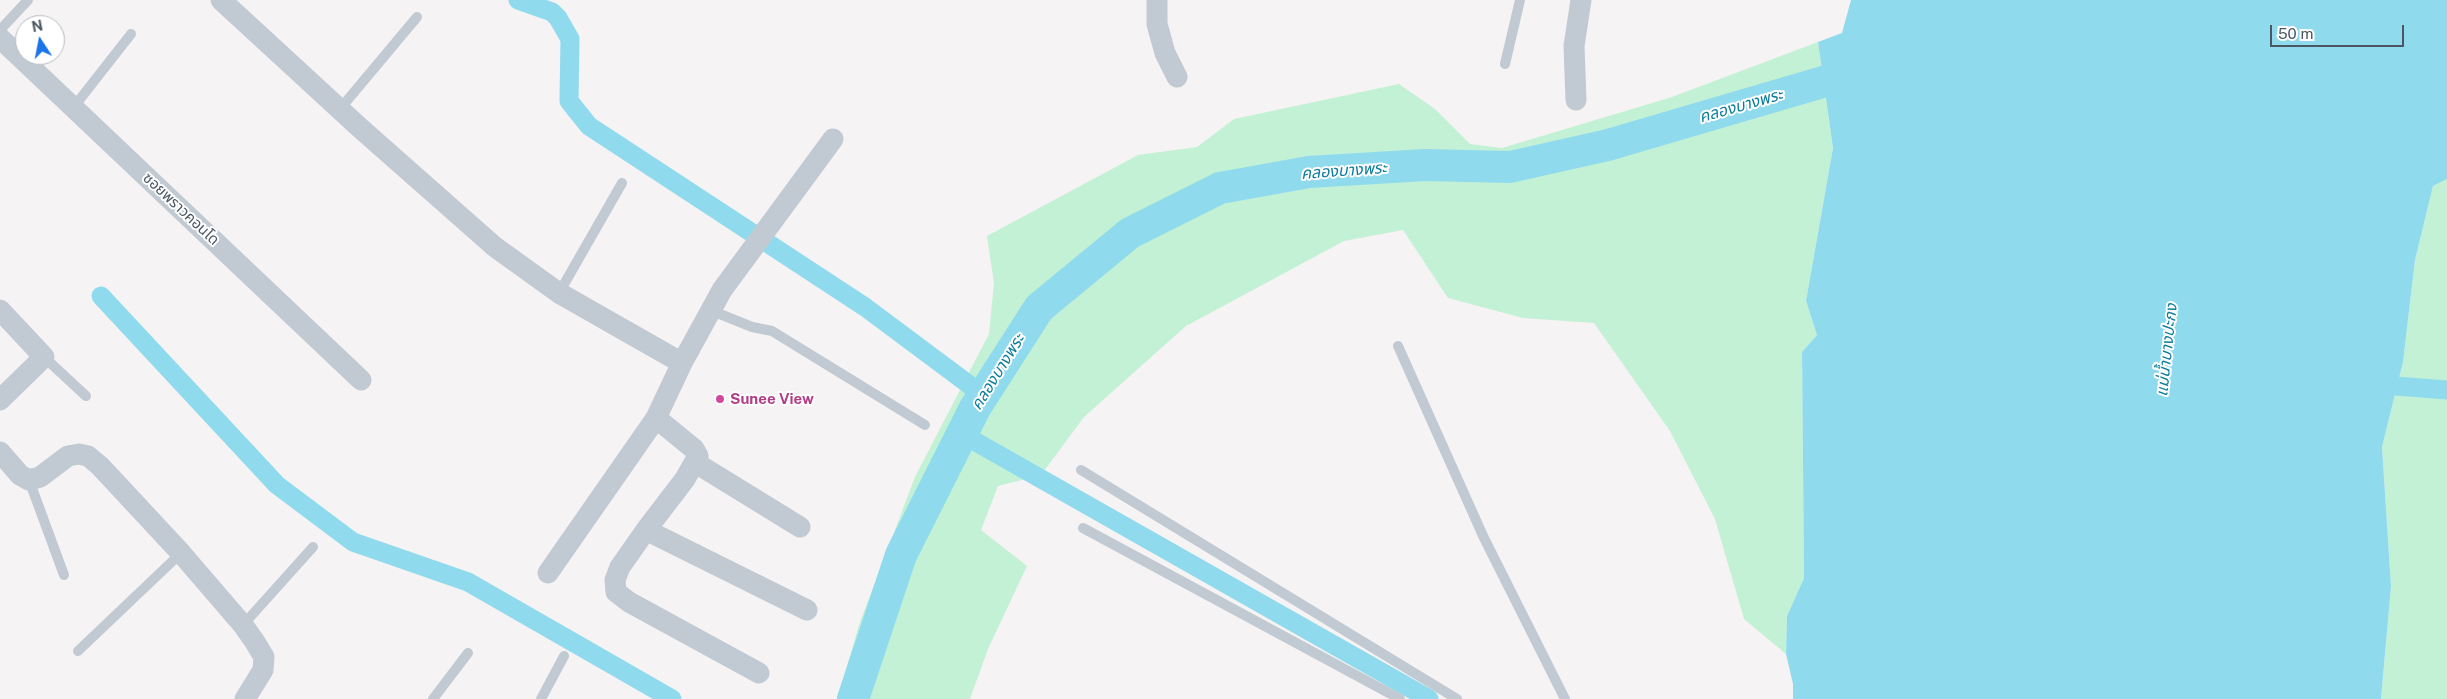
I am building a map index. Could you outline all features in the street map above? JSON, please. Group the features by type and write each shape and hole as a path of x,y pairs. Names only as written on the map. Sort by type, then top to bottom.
{"street":[{"path":"221,0 340,110 495,247 559,292 682,363"},
{"path":"1157,0 1158,24 1164,53 1178,77"},
{"path":"1576,100 1574,46 1581,0"},
{"name":"ซอยพราวคอนโด","path":"0,38 361,380"},
{"path":"548,574 656,418 710,310 833,139"},
{"path":"0,310 44,357 0,400"},
{"path":"656,418 694,449 698,456 696,463 620,568 615,580 616,592 628,602 759,673"},
{"path":"0,452 20,475 29,480 40,477 68,456 79,454 88,456 100,466 181,553 243,625 264,657 264,670 245,699"},
{"path":"696,463 800,526"},
{"path":"646,530 807,610"}],"lane":[{"path":"0,30 28,0"},
{"path":"1505,64 1520,0"},
{"path":"340,110 417,17"},
{"path":"73,108 131,34"},
{"path":"559,292 622,184"},
{"path":"710,310 752,327 772,331 925,425"},
{"path":"1398,346 1484,538 1565,699"},
{"path":"44,357 86,396"},
{"path":"1082,470 1457,699"},
{"path":"29,480 64,574"},
{"path":"1083,528 1400,699"},
{"path":"243,625 313,547"},
{"path":"78,651 181,553"},
{"path":"433,699 468,653"},
{"path":"542,699 564,656"}],"green space":[{"path":"1818,42 1833,148 1806,301 1817,335 1802,352 1804,578 1787,616 1786,654 1744,619 1715,519 1670,431 1594,323 1523,318 1448,298 1403,230 1344,241 1186,326 1084,417 1041,475 998,486 981,530 1027,566 988,649 970,699 837,699 860,622 915,477 989,334 994,283 987,236 1138,155 1197,147 1234,119 1399,84 1435,109 1470,144 1502,148 1672,97"},
{"path":"2447,179 2447,699 2381,699 2391,586 2382,447 2403,362 2415,260 2433,186"}],"water":[{"name":"แม่น้ำบางปะกง","path":"1851,0 2447,0 2447,179 2433,186 2415,260 2403,362 2382,447 2391,586 2381,699 1793,699 1793,684 1786,654 1787,616 1804,578 1802,352 1817,335 1806,301 1833,148 1818,42 1842,33"}],"waterway":[{"path":"518,0 552,12 558,18 570,39 569,101 589,126 865,307 983,395"},
{"name":"คลองบางพระ","path":"853,699 901,555 975,408 1039,308 1130,233 1220,188 1309,172 1425,165 1510,167 1608,145 1867,69"},
{"path":"101,296 277,485 353,542 468,582 672,699"},
{"path":"2371,384 2447,390"},
{"path":"962,434 1429,699"}],"place":[{"name":"Sunee View","path":"720,399"}]}
